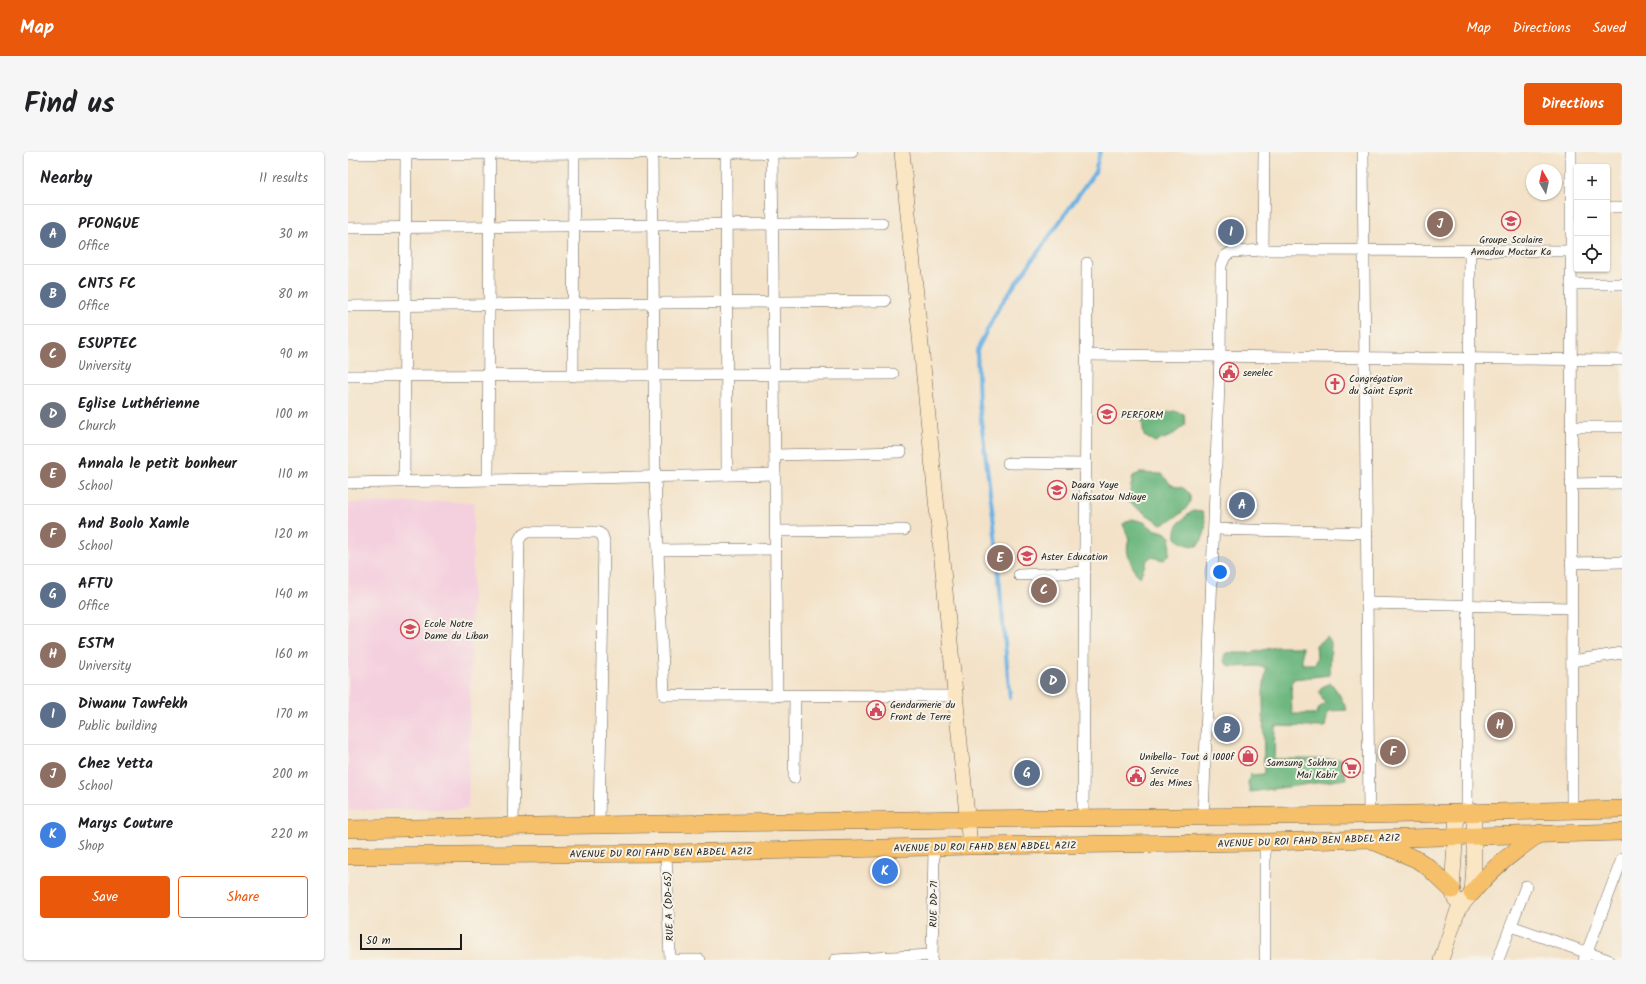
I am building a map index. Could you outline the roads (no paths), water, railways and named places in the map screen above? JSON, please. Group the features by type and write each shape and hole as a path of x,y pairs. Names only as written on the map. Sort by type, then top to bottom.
{"main road":[{"path":"348,829 967,819 1203,818 1466,813 1622,808"},
{"name":"AVENUE DU ROI FAHD BEN ABDEL AZIZ","path":"348,856 666,853 970,846 1265,842 1622,832"},
{"path":"1472,893 1485,876 1506,858 1540,834"},
{"path":"1367,839 1416,859 1428,867 1452,890"}],"street":[{"path":"573,376 574,152"},
{"path":"652,152 655,477 664,696 955,696"},
{"path":"726,152 727,475"},
{"path":"772,152 777,696"},
{"path":"348,154 852,152"},
{"path":"902,152 970,846"},
{"path":"1263,250 1264,152"},
{"path":"1363,152 1370,815"},
{"path":"1571,152 1574,207 1571,251 1572,810"},
{"path":"404,482 406,153"},
{"path":"488,480 490,153"},
{"path":"1610,207 1622,207"},
{"path":"348,228 882,223"},
{"path":"1203,818 1220,356 1221,266 1225,256 1232,252 1263,250 1571,251"},
{"path":"1441,960 1458,910 1472,893 1474,836 1466,813 1470,251"},
{"path":"1083,819 1087,263"},
{"path":"1571,284 1622,284"},
{"path":"348,306 885,301"},
{"path":"1086,355 1622,360"},
{"path":"348,376 893,374"},
{"path":"1571,427 1622,427"},
{"path":"775,455 901,452"},
{"path":"1008,463 1085,464"},
{"path":"348,483 775,474"},
{"path":"1571,484 1622,483"},
{"path":"1214,529 1367,533"},
{"path":"776,531 904,530"},
{"path":"513,826 519,540 522,535 527,532 597,532 602,535 604,541 599,825"},
{"path":"658,550 776,549"},
{"path":"1571,562 1622,562"},
{"path":"1020,575 1085,572"},
{"path":"1368,603 1571,608"},
{"path":"1572,661 1622,653"},
{"path":"794,696 794,778"},
{"path":"1458,910 1452,890 1456,836 1466,813"},
{"path":"1265,842 1265,958"},
{"name":"RUE DD-71","path":"932,958 934,847"},
{"name":"RUE A (DD-65)","path":"666,853 670,960"},
{"path":"1586,956 1622,859"},
{"path":"1498,960 1526,886"},
{"path":"1511,926 1586,956 1608,960"},
{"path":"834,960 932,958"},
{"path":"670,960 700,960"}],"waterway":[{"path":"1010,698 994,524 979,404 977,350 999,307 1095,172 1100,152"}],"place":[{"name":"Groupe Scolaire Amadou Moctar Ka","path":"1511,221"},
{"name":"Chez Yetta","path":"1440,224"},
{"name":"Diwanu Tawfekh","path":"1231,232"},
{"name":"senelec","path":"1229,372"},
{"name":"Congrégation du Saint Esprit","path":"1335,384"},
{"name":"PERFORM","path":"1107,414"},
{"name":"Daara Yaye Nafissatou Ndiaye","path":"1057,490"},
{"name":"PFONGUE","path":"1242,505"},
{"name":"Aster Education","path":"1027,556"},
{"name":"Annala le petit bonheur","path":"1000,558"},
{"name":"ESUPTEC","path":"1044,590"},
{"name":"Ecole Notre Dame du Liban","path":"410,629"},
{"name":"Eglise Luthérienne","path":"1053,681"},
{"name":"Gendarmerie du Front de Terre","path":"876,710"},
{"name":"ESTM","path":"1500,725"},
{"name":"CNTS FC","path":"1227,729"},
{"name":"And Boolo Xamle","path":"1393,752"},
{"name":"Unibella- Tout à 1000f","path":"1248,756"},
{"name":"Samsung Sokhna Mai Kabir","path":"1351,768"},
{"name":"AFTU","path":"1027,773"},
{"name":"Service des Mines","path":"1136,776"},
{"name":"Marys Couture","path":"885,871"}]}
